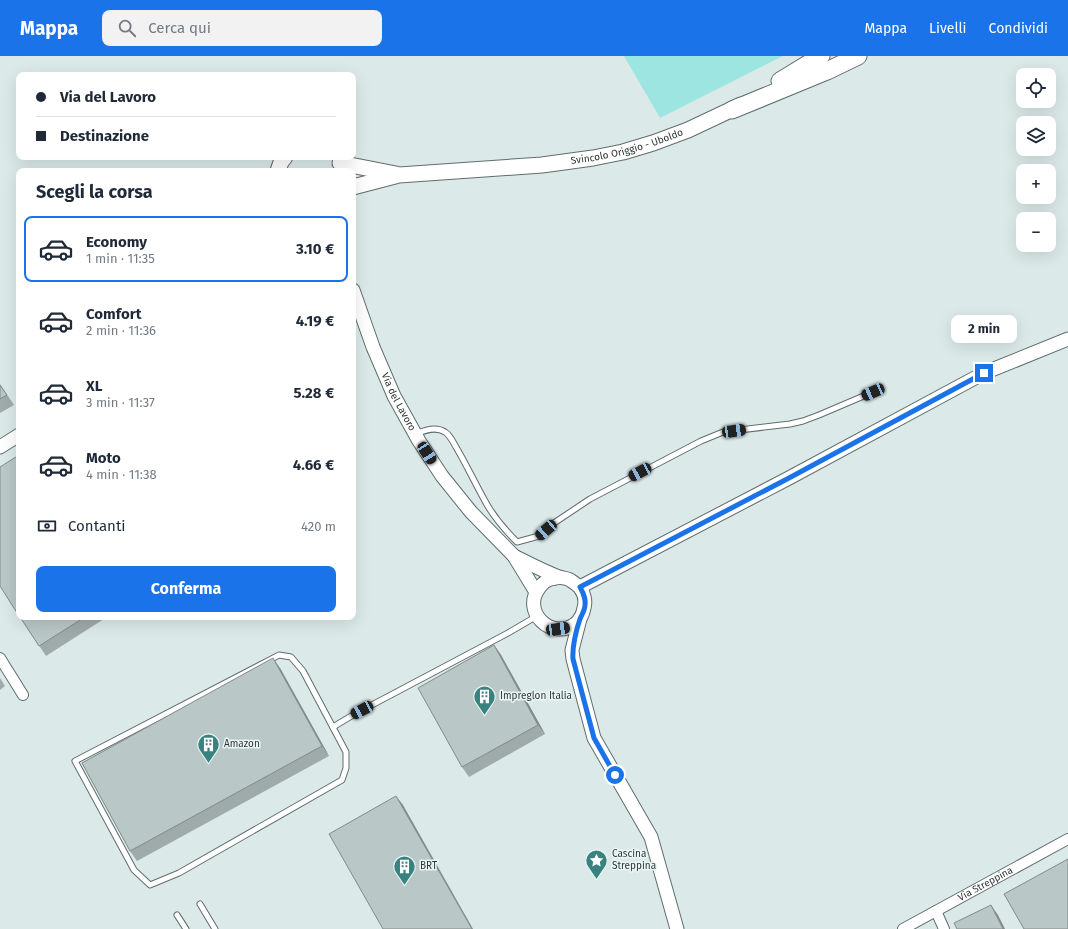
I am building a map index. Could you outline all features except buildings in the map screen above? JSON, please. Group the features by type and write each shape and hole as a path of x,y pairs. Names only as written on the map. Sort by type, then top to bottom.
{"highway":[{"path":"732,110 822,56"},
{"path":"732,110 827,71 858,56"}],"main road":[{"name":"Svincolo Origgio - Uboldo","path":"356,186 399,175 542,165 623,152 688,130 732,110 839,56"},
{"name":"Svincolo Origgio - Uboldo","path":"339,164 399,175"}],"street":[{"name":"Via del Lavoro","path":"356,299 372,347 394,396 415,434 442,476 471,512 513,550 560,577 570,580 580,587"},
{"path":"560,577 550,579 542,584 536,592 533,600 537,616 542,623 550,628 558,629 567,628 575,624 583,614 585,605 584,596 580,587 789,478 984,373 1068,339"},
{"path":"0,447 16,437"},
{"name":"Via del Lavoro","path":"513,550 536,592"},
{"path":"580,619 572,650 573,659 594,738 651,837 677,929"},
{"path":"558,629 572,650"},
{"path":"0,658 23,695"},
{"name":"Via Streppina","path":"903,929 1068,839"},
{"path":"936,911 944,929"}],"lane":[{"path":"415,434 433,429 439,429 447,432 500,524 513,550 539,536 554,523 590,499 701,441 723,432 790,424 803,421 873,392"},
{"path":"333,727 358,712 537,616"},
{"path":"279,655 291,657 303,671 333,727 346,752 346,768 342,780 180,873 150,885 134,870 75,761 279,655"},
{"path":"200,904 215,929"},
{"path":"177,915 186,929"}],"shaded area":[{"path":"624,56 783,56 660,118"}],"place":[{"name":"Impreglon Italia","path":"485,716"},
{"name":"Amazon","path":"209,764"},
{"name":"Cascina Streppina","path":"597,880"},
{"name":"BRT","path":"405,886"}],"route":[{"path":"615,775 594,738 573,659 572,650 585,605 584,596 580,587 789,478 984,373"}]}
